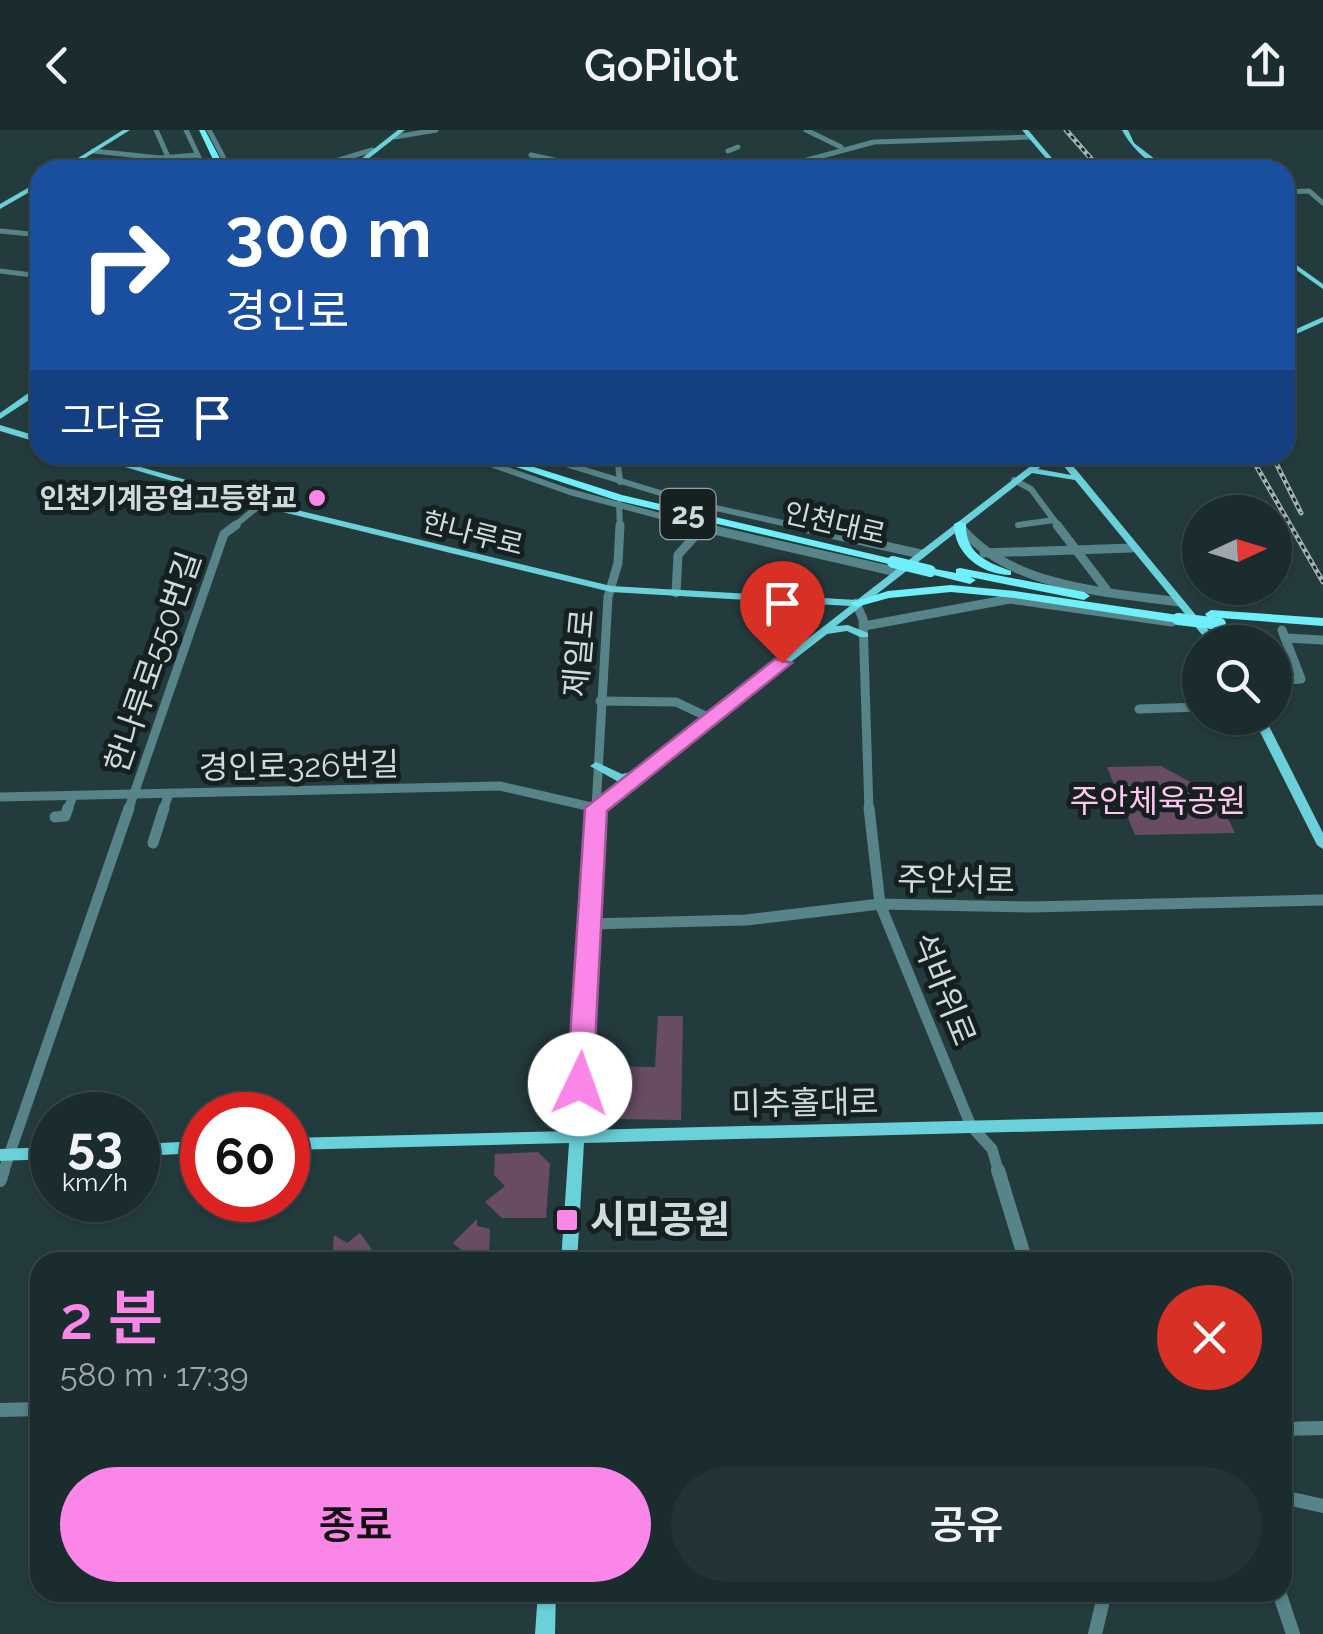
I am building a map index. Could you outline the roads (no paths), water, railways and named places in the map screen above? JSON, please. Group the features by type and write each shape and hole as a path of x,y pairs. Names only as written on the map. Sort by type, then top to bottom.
{"highway":[{"path":"202,130 211,160"},
{"path":"202,130 217,160"},
{"name":"인천대로","path":"515,465 618,498 897,564 1216,619"},
{"name":"인천대로","path":"534,465 622,493 897,564"},
{"path":"960,524 958,538 975,560 1110,600"},
{"path":"856,603 888,592 936,586 1110,600"},
{"path":"1216,619 1323,622"},
{"path":"1216,619 1243,625"},
{"path":"1292,634 1323,636"}],"main road":[{"path":"78,160 127,130"},
{"path":"363,160 402,130"},
{"path":"1025,130 1050,160"},
{"path":"1125,130 1132,144 1153,160"},
{"path":"0,207 30,189"},
{"path":"1295,266 1323,287"},
{"path":"1295,333 1321,320"},
{"path":"1295,335 1312,330 1321,320"},
{"path":"0,418 30,397"},
{"path":"0,428 30,437"},
{"name":"한나루로","path":"123,465 261,504 611,590 856,603"},
{"path":"1026,470 1029,465"},
{"path":"569,1252 596,808 879,586 897,564 920,554 1034,465"},
{"path":"1066,465 1176,610 1198,624"},
{"path":"1026,470 1053,471 1074,478"},
{"path":"782,599 845,597 879,586"},
{"path":"822,631 864,630"},
{"path":"1267,735 1323,845"},
{"path":"596,766 621,778 644,773"},
{"name":"미추홀대로","path":"310,1144 1323,1118"},
{"path":"4,1155 30,1154"},
{"path":"545,1634 547,1602"}],"street":[{"path":"156,130 168,158"},
{"path":"186,130 200,160"},
{"path":"202,130 223,160"},
{"path":"395,137 436,130"},
{"path":"806,130 842,147"},
{"path":"800,160 842,147 1031,138"},
{"path":"728,151 738,147"},
{"path":"341,160 376,150"},
{"path":"93,151 168,158 197,154"},
{"path":"530,155 551,160"},
{"path":"1295,192 1323,190"},
{"path":"1309,191 1323,203"},
{"path":"0,231 30,235"},
{"path":"0,271 30,275"},
{"path":"489,465 518,477 704,526 897,564"},
{"path":"567,465 693,504 920,554"},
{"path":"618,465 620,482"},
{"path":"1014,480 1031,489 1110,600"},
{"name":"한나루로550번길","path":"0,1180 4,1155 224,534 261,504"},
{"name":"제일로","path":"596,808 600,701 611,590 621,541 618,504"},
{"path":"1018,525 1054,520"},
{"path":"960,524 984,553 1015,568 1110,600 1176,610"},
{"path":"676,593 678,555 704,526"},
{"path":"984,553 1132,548"},
{"path":"864,630 1010,599 1198,624"},
{"name":"석바위로","path":"856,603 864,630 870,837 880,904 971,1126 992,1149 1023,1252"},
{"path":"1292,658 1301,681 1292,681"},
{"path":"600,701 676,702 712,718"},
{"path":"1139,709 1182,708"},
{"name":"경인로326번길","path":"0,797 500,786 596,808"},
{"path":"152,843 169,794"},
{"path":"55,817 65,816 74,796"},
{"name":"주안서로","path":"589,924 746,920 880,904 1030,907 1323,900"},
{"path":"0,1410 30,1409"},
{"path":"1292,1429 1323,1428"},
{"path":"1292,1499 1323,1506"},
{"path":"1095,1634 1103,1602"},
{"path":"1282,1602 1293,1634"}],"railway":[{"path":"1066,130 1092,160"},
{"path":"1256,465 1323,582"},
{"path":"1277,465 1301,513"}],"place":[{"name":"인천기계공업고등학교","path":"317,498"},
{"name":"시민공원","path":"567,1220"}],"park label":[{"name":"주안체육공원","path":"1158,801"}]}
